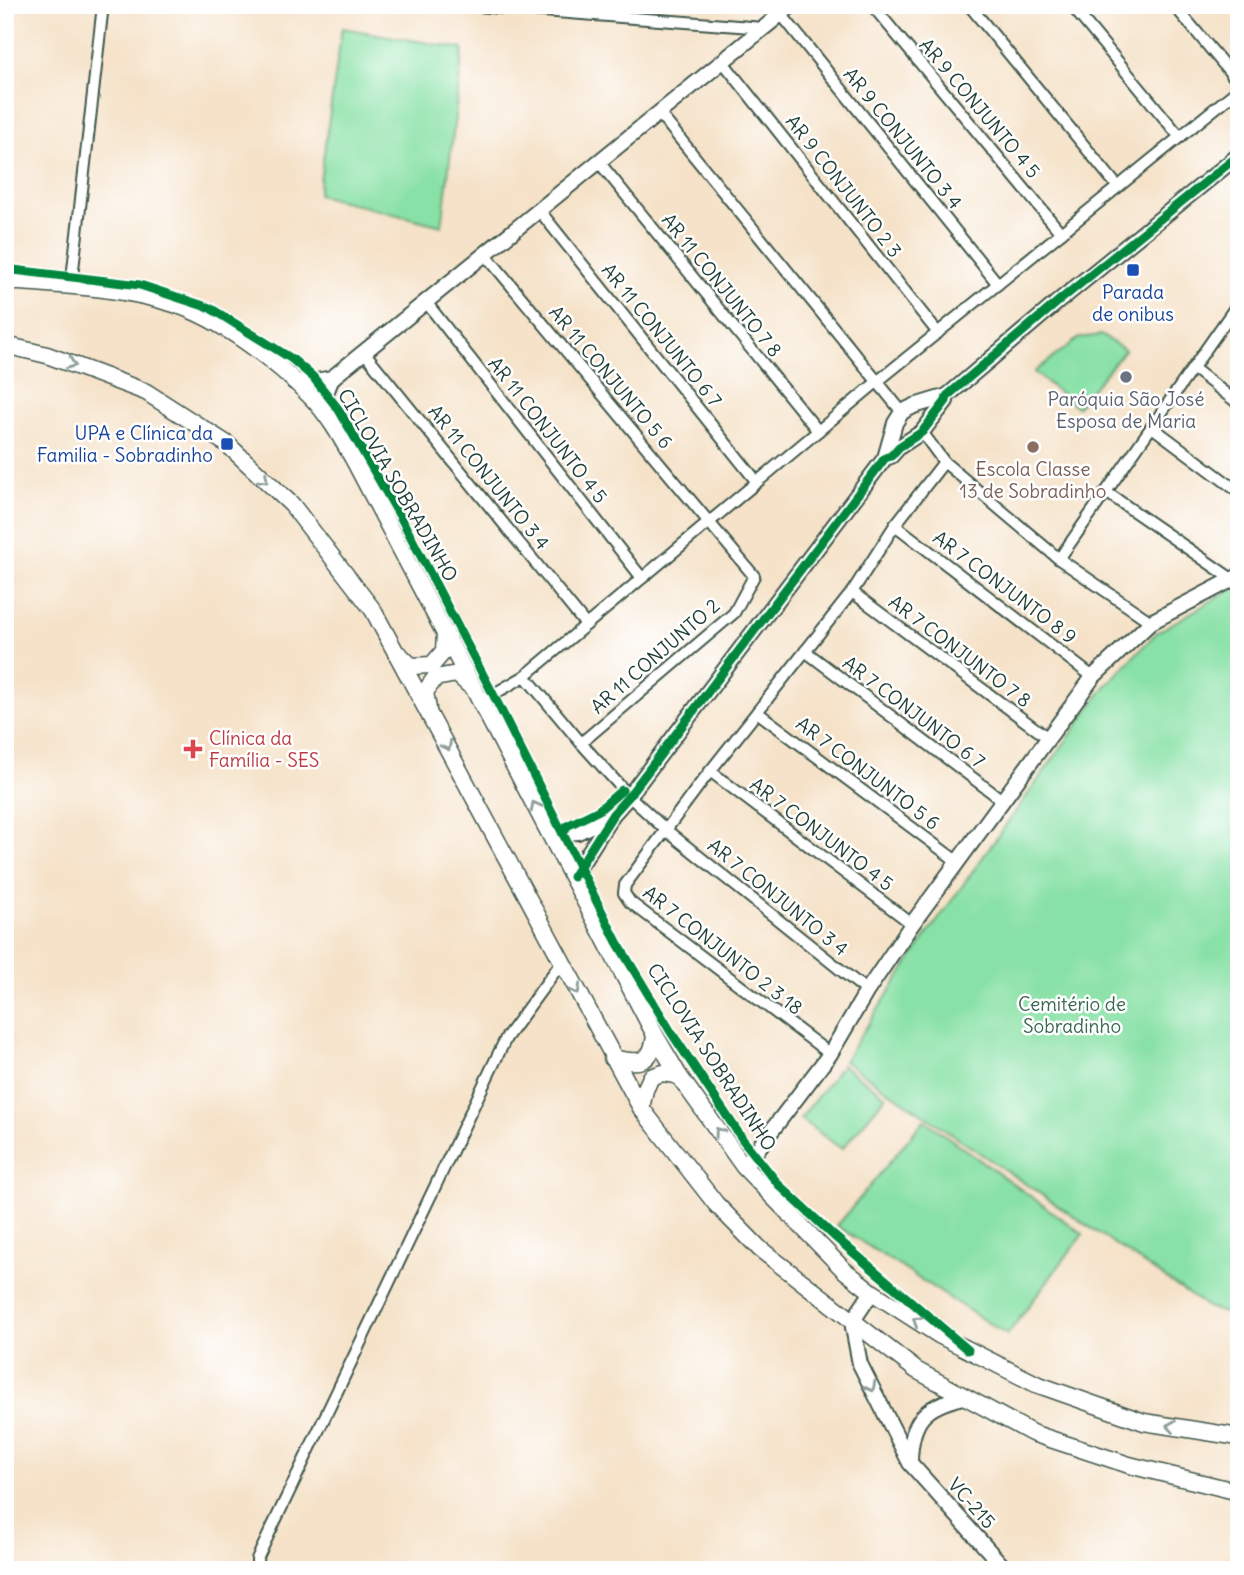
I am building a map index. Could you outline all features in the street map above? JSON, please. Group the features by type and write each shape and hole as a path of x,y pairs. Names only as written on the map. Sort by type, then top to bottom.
{"main road":[{"path":"5,281 125,293 175,304 211,321 262,355 310,396 325,414 355,462 679,1076 744,1167 844,1270 872,1292 939,1335 1035,1384 1144,1422 1239,1437"},
{"path":"5,345 47,355 146,392 227,444 292,505 373,610 641,1108 716,1204 751,1240 916,1370 1032,1433 1129,1465 1239,1492"},
{"path":"396,651 411,666 432,665 444,651 445,632"},
{"path":"428,712 425,692 435,678 457,674 477,695"},
{"path":"612,1058 631,1063 645,1060 654,1050 655,1035"},
{"path":"641,1108 651,1077 663,1073 679,1076"}],"street":[{"path":"71,287 103,5"},
{"path":"464,5 764,28"},
{"name":"AR 9 CONJUNTO 4 5","path":"872,5 1061,233"},
{"path":"969,5 1118,187"},
{"path":"1071,5 1180,137"},
{"path":"1174,5 1239,83"},
{"path":"294,382 332,378 787,10"},
{"name":"AR 9 CONJUNTO 3 4","path":"787,10 998,284"},
{"name":"AR 9 CONJUNTO 2 3","path":"723,62 938,333"},
{"path":"477,695 524,676 878,381 1239,89"},
{"path":"660,113 904,413 902,433 921,431"},
{"path":"573,877 613,814 885,458 904,413 947,396 1239,155"},
{"name":"AR 11 CONJUNTO 7 8","path":"599,162 818,431"},
{"name":"AR 11 CONJUNTO 6 7","path":"539,210 757,482"},
{"name":"AR 11 CONJUNTO 5 6","path":"485,254 709,522"},
{"name":"AR 11 CONJUNTO 4 5","path":"426,302 642,578"},
{"path":"1059,559 1239,303"},
{"name":"AR 11 CONJUNTO 3 4","path":"364,352 586,625"},
{"path":"1194,369 1239,404"},
{"path":"325,414 326,393 332,378"},
{"path":"885,458 921,431 946,401 947,396"},
{"path":"904,413 926,414 921,431"},
{"path":"1152,427 1239,492"},
{"path":"921,431 944,462 1059,559 1151,622"},
{"path":"666,830 852,592 895,526 944,462"},
{"path":"744,1167 830,1054 867,991 912,924 1093,677 1151,622 1236,577 1106,492"},
{"name":"AR 11 CONJUNTO 2","path":"581,743 734,613 754,576 709,522"},
{"name":"AR 7 CONJUNTO 8 9","path":"895,526 1093,677"},
{"name":"AR 7 CONJUNTO 7 8","path":"852,592 1048,738"},
{"name":"AR 7 CONJUNTO 6 7","path":"805,652 1002,800"},
{"path":"524,676 581,743"},
{"name":"AR 7 CONJUNTO 5 6","path":"757,712 958,862"},
{"name":"AR 7 CONJUNTO 3 4","path":"581,743 629,796 666,830 867,991"},
{"name":"AR 7 CONJUNTO 4 5","path":"710,771 912,924"},
{"path":"550,834 578,832 613,814"},
{"name":"AR 7 CONJUNTO 2 3 18","path":"666,830 625,885 624,893 630,902 830,1054"},
{"path":"257,1570 257,1559 506,1038 561,963"},
{"path":"852,1322 872,1292"},
{"name":"VC-215","path":"852,1322 860,1364 910,1463 1006,1570"},
{"path":"910,1463 912,1437 921,1417 939,1402 963,1396"}],"green space":[{"path":"342,28 463,49 442,226 318,195"},
{"path":"1101,335 1125,350 1077,407 1034,372 1079,338"},
{"name":"Cemitério de Sobradinho","path":"1239,585 1239,1318 1209,1308 844,1061 925,938 1104,688 1156,633"},
{"path":"842,1065 886,1096 842,1149 800,1119"},
{"path":"924,1120 1083,1234 1007,1335 837,1226"}],"cycle path":[{"path":"573,877 613,814 885,458 922,432 947,396 1060,300 1239,155"},
{"name":"CICLOVIA SOBRADINHO","path":"5,269 140,285 210,308 292,359 313,377 339,410 401,518 563,834 567,826 599,810 622,790"},
{"name":"CICLOVIA SOBRADINHO","path":"563,834 617,942 671,1032 743,1140 779,1185 834,1236 968,1350"}],"place":[{"name":"Parada de onibus","path":"1133,270"},
{"name":"Paróquia São José Esposa de Maria","path":"1126,377"},
{"name":"UPA e Clínica da Familia - Sobradinho","path":"227,444"},
{"name":"Escola Classe 13 de Sobradinho","path":"1033,447"},
{"name":"Clínica da Família - SES","path":"193,749"}]}
